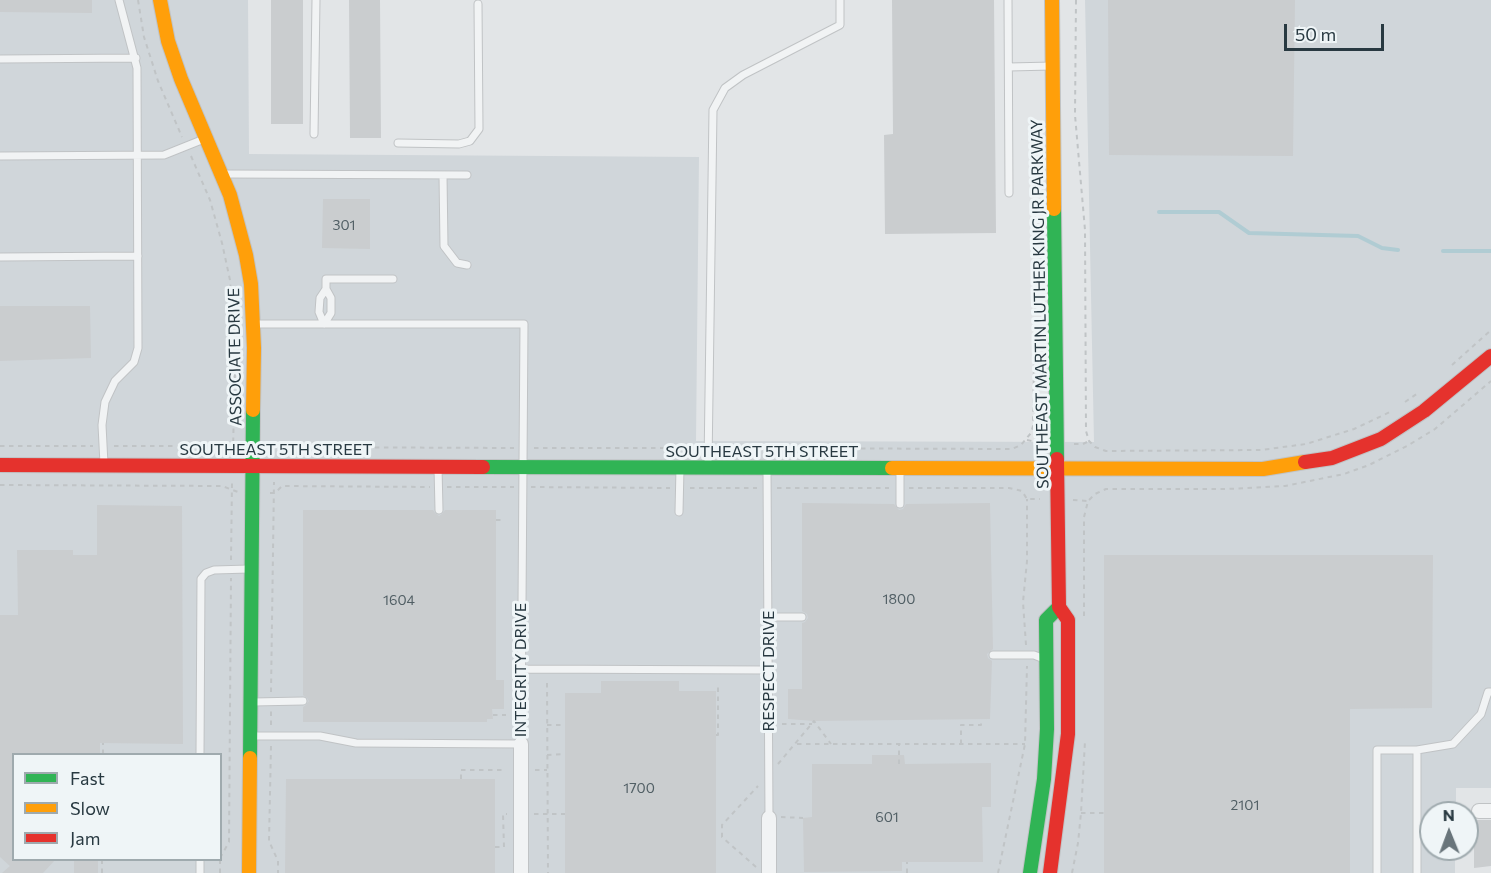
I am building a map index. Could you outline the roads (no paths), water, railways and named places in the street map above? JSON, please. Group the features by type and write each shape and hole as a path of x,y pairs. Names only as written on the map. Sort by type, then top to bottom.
{"street":[{"name":"ASSOCIATE DRIVE","path":"160,0 168,41 181,79 230,195 251,284 254,324 249,873"},
{"name":"SOUTHEAST MARTIN LUTHER KING JR PARKWAY","path":"1050,873 1068,734 1068,620 1059,607 1052,0"},
{"name":"SOUTHEAST 5TH STREET","path":"0,465 1059,470 1278,468 1332,458 1381,439 1406,424 1491,356"},
{"name":"SOUTHEAST MARTIN LUTHER KING JR PARKWAY","path":"1030,873 1044,779 1047,729 1046,620 1059,607"},
{"name":"INTEGRITY DRIVE","path":"521,744 521,873"},
{"name":"RESPECT DRIVE","path":"769,818 769,873"}],"lane":[{"path":"104,465 102,425 105,402 115,381 134,362 138,348 136,58 119,0"},
{"path":"314,134 316,0"},
{"path":"708,468 713,110 725,88 742,75 840,25 840,0"},
{"path":"1008,0 1009,193"},
{"path":"398,143 459,144 470,141 479,129 478,4"},
{"path":"0,59 136,58"},
{"path":"1009,67 1053,66"},
{"path":"0,156 164,155 206,138"},
{"path":"222,174 467,175"},
{"path":"443,175 444,246 457,263 467,265"},
{"path":"0,257 138,256"},
{"path":"324,324 331,314 331,298 326,290 326,279 393,279"},
{"path":"324,324 319,312 320,298 326,290"},
{"path":"254,324 324,324"},
{"name":"INTEGRITY DRIVE","path":"324,324 524,324 521,744"},
{"path":"438,467 439,510"},
{"path":"680,468 680,512"},
{"name":"RESPECT DRIVE","path":"767,469 769,818"},
{"path":"900,469 900,504"},
{"path":"200,753 201,579 206,573 214,570 251,569"},
{"path":"768,617 802,617"},
{"path":"993,655 1034,655 1047,660"},
{"path":"521,669 768,670"},
{"path":"1377,873 1377,750 1417,750 1453,744 1481,714 1488,692 1491,692"},
{"path":"250,702 303,701"},
{"path":"250,736 320,736 356,743 521,744"},
{"path":"1417,750 1417,873"}],"waterway":[{"path":"1159,212 1219,212 1249,233 1358,236 1382,248 1398,250"},
{"path":"1443,251 1491,251"}]}
